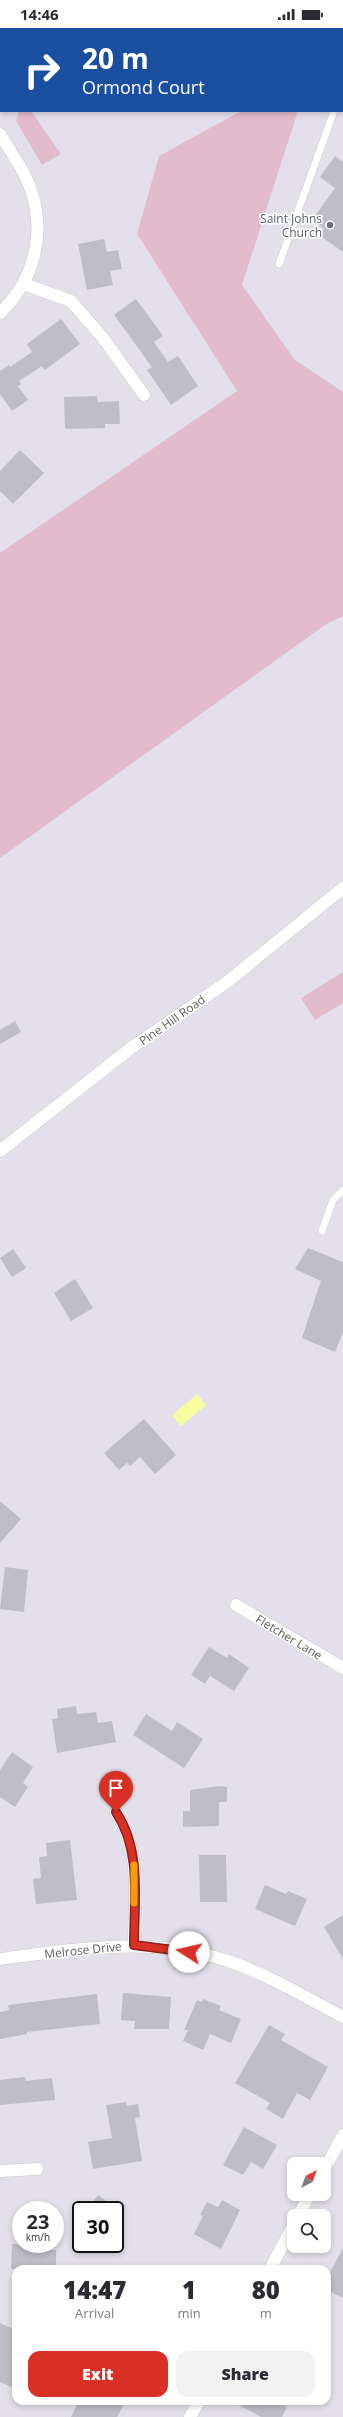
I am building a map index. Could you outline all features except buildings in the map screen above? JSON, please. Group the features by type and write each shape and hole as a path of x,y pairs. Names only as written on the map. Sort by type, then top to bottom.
{"street":[{"path":"0,134 19,166 33,195 37,219 37,241 34,256 24,284 12,301 0,313"},
{"path":"24,284 71,301 103,338 144,395"},
{"name":"Pine Hill Road","path":"0,1151 131,1048 227,982 343,888"},
{"name":"Fletcher Lane","path":"236,1605 343,1668"},
{"path":"116,1812 130,1839 134,1858 134,1945"},
{"name":"Melrose Drive","path":"0,1959 100,1946 134,1945 201,1953 267,1976 343,2017"},
{"path":"331,2157 343,2136"},
{"path":"0,2171 37,2169"},
{"path":"272,2265 287,2237"},
{"path":"190,2417 197,2405"}],"lane":[{"path":"278,264 334,112"},
{"path":"322,1231 333,1200 343,1190"}],"shaded area":[{"path":"19,112 32,112 61,154 42,165 16,121"},
{"path":"239,112 296,112 297,114 242,285 295,360 343,392 343,616 325,625 0,858 0,553 237,391 137,234 159,156"},
{"path":"343,972 343,1003 315,1020 301,998"},
{"path":"197,1394 206,1405 181,1426 172,1415"}],"slow traffic":[{"path":"134,1865 134,1903"}],"place":[{"name":"Saint Johns Church","path":"330,225"}],"route":[{"path":"116,1812 130,1839 134,1858 134,1945 189,1952"}]}
